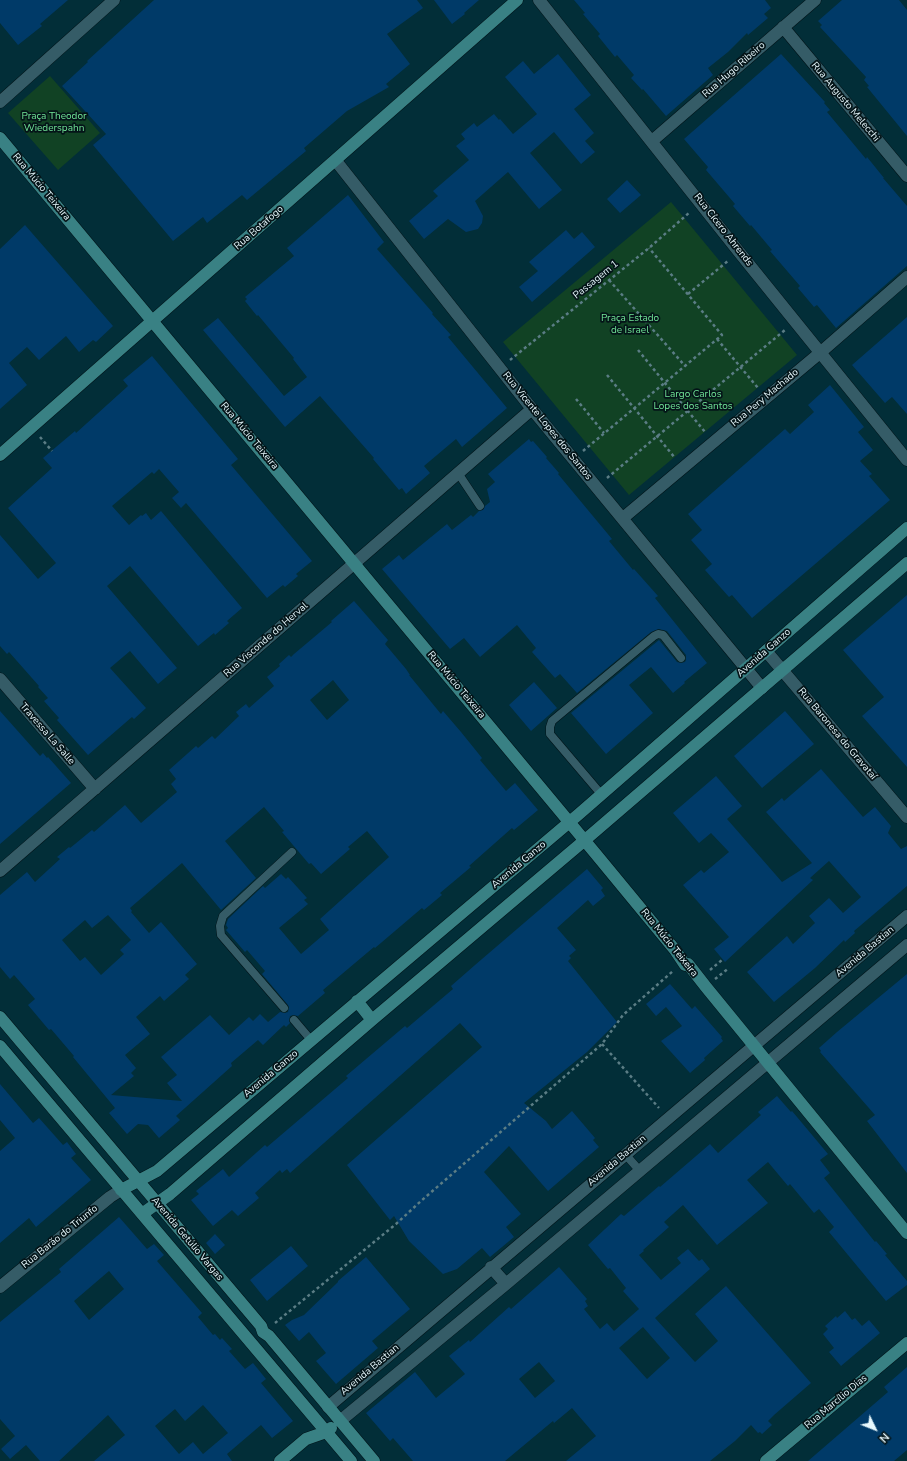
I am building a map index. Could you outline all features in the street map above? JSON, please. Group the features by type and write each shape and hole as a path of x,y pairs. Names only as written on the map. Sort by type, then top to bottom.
{"street":[{"path":"0,102 114,0"},
{"name":"Rua Botafogo","path":"0,455 336,161 517,0"},
{"name":"Rua Cícero Ahrends","path":"539,0 739,252 907,460"},
{"name":"Rua Hugo Ribeiro","path":"652,141 816,0"},
{"name":"Rua Augusto Melecchi","path":"783,27 907,176"},
{"name":"Rua Múcio Teixeira","path":"0,138 585,840 675,950 685,965 688,964 907,1233"},
{"name":"Rua Vicente Lopes dos Santos","path":"336,161 532,409 762,688"},
{"name":"Rua Pery Machado","path":"623,518 821,352 907,277"},
{"name":"Rua Visconde do Herval","path":"0,871 532,409"},
{"name":"Avenida Ganzo","path":"121,1190 156,1172 570,822 907,528"},
{"path":"142,1214 170,1194 907,563"},
{"name":"Rua Baronesa do Gravataí","path":"766,651 907,817"},
{"name":"Travessa La Salle","path":"0,679 95,789"},
{"name":"Avenida Bastian","path":"328,1407 491,1267 907,916"},
{"name":"Avenida Bastian","path":"340,1421 506,1284 907,945"},
{"path":"357,1001 372,1020"},
{"name":"Avenida Getúlio Vargas","path":"0,1017 261,1326 263,1332 269,1336 374,1461"},
{"name":"Avenida Getúlio Vargas","path":"0,1046 351,1461"},
{"path":"105,1171 119,1159"},
{"name":"Rua Barão do Triunfo","path":"0,1287 110,1197 121,1190"},
{"path":"491,1267 506,1284"},
{"name":"Rua Marcílio Dias","path":"766,1461 907,1343"},
{"path":"306,1439 315,1419 328,1407"},
{"path":"280,1461 306,1439 326,1432 340,1421"}],"lane":[{"path":"458,473 480,506"},
{"path":"601,794 550,734 552,721 658,634 663,635 681,658"},
{"path":"284,1008 221,935 220,926 223,916 292,852"},
{"path":"294,1020 311,1040"},
{"path":"626,1154 640,1171"}],"path":[{"name":"Passagem 1","path":"500,369 701,203"},
{"path":"573,459 722,335 648,248"},
{"path":"688,294 739,252"},
{"path":"609,280 685,366"},
{"path":"597,487 796,321"},
{"path":"717,339 766,398"},
{"path":"638,350 713,442"},
{"path":"607,375 683,468"},
{"path":"576,399 604,433"},
{"path":"32,427 52,451"},
{"path":"718,963 722,960"},
{"path":"263,1332 396,1224 420,1201 602,1044 623,1015 683,962"},
{"path":"725,971 729,968"},
{"path":"602,1044 668,1118"}],"green space":[{"name":"Praça Theodor Wiederspahn","path":"50,76 100,133 58,170 8,113"},
{"name":"Praça Estado de Israel","path":"671,202 797,355 629,495 503,342"}],"building":[{"path":"0,0 68,0 40,24 42,26 18,45 0,23"},
{"path":"154,0 417,0 423,8 387,34 410,64 386,84 389,87 347,111 304,148 306,151 247,200 242,195 207,223 203,217 173,241 93,145 106,134 62,86"},
{"path":"434,0 479,0 452,24"},
{"path":"574,0 765,0 771,8 764,14 768,18 748,35 747,33 728,52 708,68 713,75 666,116 643,89 642,90 631,78 634,75 617,55 615,57 598,36 600,34 583,14 585,13"},
{"path":"842,0 899,0 907,10 907,136 867,87 869,86 864,80 866,77 820,27 822,25 818,21"},
{"path":"558,54 591,95 574,109 594,133 585,141 595,152 581,164 554,132 530,153 562,190 539,209 508,172 475,201 483,216 482,223 478,229 466,232 448,219 424,239 409,221 438,196 433,191 469,160 456,146 465,139 461,134 474,123 477,127 494,114 513,134 537,114 505,77 523,61 534,74"},
{"path":"781,54 825,102 824,103 830,110 827,112 866,159 867,157 907,206 907,266 836,328 817,305 814,307 798,288 800,286 770,251 772,250 733,206 735,204 706,170 708,167 684,139"},
{"path":"627,180 641,195 620,213 607,199"},
{"path":"348,195 384,242 377,249 451,335 448,337 507,408 462,447 456,439 424,466 430,473 406,494 402,488 399,490 373,459 374,458 320,396 285,427 203,330 218,318 284,396 307,377 293,359 294,358 245,301 247,299 245,297 294,256 287,248"},
{"path":"25,225 113,326 96,342 93,340 79,352 66,336 39,360 27,347 9,363 27,385 0,409 0,249"},
{"path":"566,230 574,239 582,232 595,247 532,302 519,287 538,271 529,262"},
{"path":"907,317 907,414 892,397 885,403 852,365"},
{"path":"152,356 238,459 231,465 312,561 296,574 298,576 285,587 283,585 267,598 186,503 181,508 172,498 179,492 159,469 154,474 152,472 112,506 129,525 141,515 142,516 146,513 151,520 161,511 242,608 227,621 229,623 215,635 214,633 198,646 130,566 107,586 177,668 158,684 130,651 110,668 146,708 134,719 132,717 88,755 57,720 59,718 44,701 48,698 38,687 39,686 9,652 7,654 0,646 0,535 38,579 56,563 8,508 52,468 43,458 75,431 76,433 128,386 123,380"},
{"path":"830,385 864,427 858,432 873,450 860,461 872,474 869,476 890,500 752,618 732,595 729,597 705,570 712,564 691,540 702,530 688,514 785,429 790,434 814,412 808,405"},
{"path":"529,439 531,442 533,441 547,457 546,458 559,473 558,474 612,539 609,541 633,570 634,569 658,596 655,598 707,663 673,693 651,667 629,685 653,713 606,754 571,713 659,640 677,662 685,662 686,655 667,631 659,629 651,632 577,693 560,674 555,678 532,652 536,648 517,625 480,657 464,638 450,649 382,569 399,555 403,560 447,524 452,530 471,515 473,517 479,511 483,510 490,502 487,489 495,482 488,474"},
{"path":"907,595 907,767 862,716 884,697 843,650"},
{"path":"354,601 388,640 385,644 406,669 409,675 441,714 443,711 461,732 482,758 480,760 506,791 515,783 538,810 514,830 512,828 469,866 471,867 440,893 442,895 424,910 422,908 323,990 325,993 298,1016 290,1016 290,1023 286,1027 284,1025 263,1045 258,1040 231,1063 232,1066 176,1116 180,1120 159,1138 148,1125 138,1124 127,1134 109,1113 115,1108 73,1057 74,1056 28,1005 35,999 14,975 10,979 0,967 0,895 27,872 35,882 60,859 57,857 92,830 94,832 125,805 141,823 177,792 171,784 176,779 169,770 196,746 198,748 212,736 215,739 239,716 236,712 246,704 249,708 274,686 267,677 280,666 279,664 289,655 291,657 332,622 331,621","holes":["333,680 349,700 327,720 310,700","264,807 284,831 282,832 309,864 311,863 321,874 350,849 348,847 367,831 389,857 320,919 329,930 301,954 279,928 308,904 304,900 307,898 288,877 286,879 281,874 265,888 263,886 228,919 226,925 228,928 226,930 245,952 247,950 265,971 262,974 288,1005 288,1012 280,1012 268,1022 260,1014 253,1021 249,1017 229,1035 210,1015 161,1057 177,1075 167,1083 182,1101 111,1095 134,1076 131,1073 136,1068 125,1055 150,1034 136,1017 160,996 164,1001 189,979 185,975 197,964 161,922 149,933 131,912 132,911 130,908 182,863 221,910 256,878 225,841","108,915 131,940 120,950 124,954 101,975 85,957 80,961 62,940 85,920 92,928"]},
{"path":"534,682 557,708 531,731 509,705"},
{"path":"0,711 40,756 43,753 47,758 48,757 71,783 0,844"},
{"path":"785,711 814,744 762,788 734,756"},
{"path":"821,769 863,817 875,807 891,826 888,833 901,849 907,846 907,886 854,931 855,933 845,942 844,940 815,968 774,1002 747,972 787,936 793,944 815,923 809,916 829,898 843,913 861,897 829,861 810,878 813,880 725,962 714,949 729,937 683,885 701,870 704,873 729,852 711,833 699,843 673,813 716,776 742,806 727,819 782,882 812,863 766,812 782,798 784,801"},
{"path":"587,869 603,888 601,890 605,896 593,906 588,900 557,928 576,950 569,956 571,958 568,961 617,1022 587,1052 524,1103 546,1121 552,1129 572,1111 595,1138 593,1140 599,1147 548,1191 509,1146 484,1172 521,1214 506,1227 514,1237 490,1257 482,1248 457,1269 443,1274 409,1241 394,1216 390,1220 347,1165 482,1047 460,1023 290,1173 287,1169 282,1173 280,1170 255,1193 259,1198 238,1216 232,1210 213,1226 191,1200 199,1194 196,1191 223,1169 229,1177 265,1145 267,1147 348,1078 346,1076 405,1026 407,1028 453,989 451,986"},
{"path":"907,974 907,1173 867,1121 875,1115 820,1052 821,1051 819,1048"},
{"path":"670,984 692,1009 695,1006 722,1037 721,1038 723,1041 690,1073 661,1041 682,1026 666,1007 656,1016 646,1004"},
{"path":"0,1084 33,1123 39,1118 63,1145 67,1142 76,1154 71,1158 91,1180 36,1227 29,1218 0,1243 0,1151 15,1138 0,1120"},
{"path":"777,1096 791,1112 792,1111 828,1154 820,1160 830,1173 824,1178 875,1242 876,1241 887,1254 885,1255 907,1281 907,1285 886,1301 829,1232 834,1227 819,1209 814,1213 790,1184 788,1186 768,1162 747,1180 768,1203 717,1245 683,1205 664,1222 669,1227 639,1255 661,1280 681,1263 677,1258 688,1249 699,1261 702,1259 710,1269 655,1318 695,1362 718,1341 695,1314 726,1286 811,1383 768,1421 772,1425 762,1434 760,1432 758,1433 751,1425 735,1441 710,1461 566,1461 596,1436 572,1408 554,1423 553,1421 505,1461 413,1461 393,1438 390,1441 366,1413 415,1372 436,1398 465,1374 449,1356 469,1340 470,1342 509,1307 511,1309 559,1267 587,1299 585,1301 588,1306 584,1309 600,1329 607,1323 614,1331 639,1309 623,1291 626,1288 610,1268 608,1269 588,1245 621,1214 624,1216 710,1144 718,1153 761,1115 758,1112","holes":["643,1327 670,1358 647,1379 619,1348","539,1362 555,1381 535,1398 519,1379"]},
{"path":"119,1217 147,1249 154,1244 164,1255 157,1261 202,1313 198,1317 213,1335 215,1334 220,1340 222,1338 232,1349 229,1351 245,1369 253,1363 266,1379 261,1383 293,1421 272,1438 261,1425 227,1454 232,1461 94,1461 125,1435 108,1415 59,1461 40,1461 26,1445 10,1459 1,1449 15,1436 0,1419 0,1322 61,1272 59,1269","holes":["109,1271 124,1289 89,1320 74,1301","203,1405 228,1433 203,1454 193,1442 179,1454 155,1426 175,1409 185,1421"]},
{"path":"215,1234 225,1245 215,1254 206,1243"},
{"path":"291,1246 308,1266 267,1301 250,1280"},
{"path":"366,1257 410,1309 372,1341 378,1348 336,1384 316,1361 326,1353 309,1332 299,1341 285,1325 304,1315 338,1281"},
{"path":"845,1311 852,1320 855,1318 862,1326 869,1320 880,1333 841,1366 829,1352 834,1348 823,1334 828,1329 825,1326 836,1316 837,1318"},
{"path":"907,1367 907,1450 894,1461 808,1461 888,1392 884,1387"}],"park label":[{"name":"Largo Carlos Lopes dos Santos","path":"693,400"}]}
